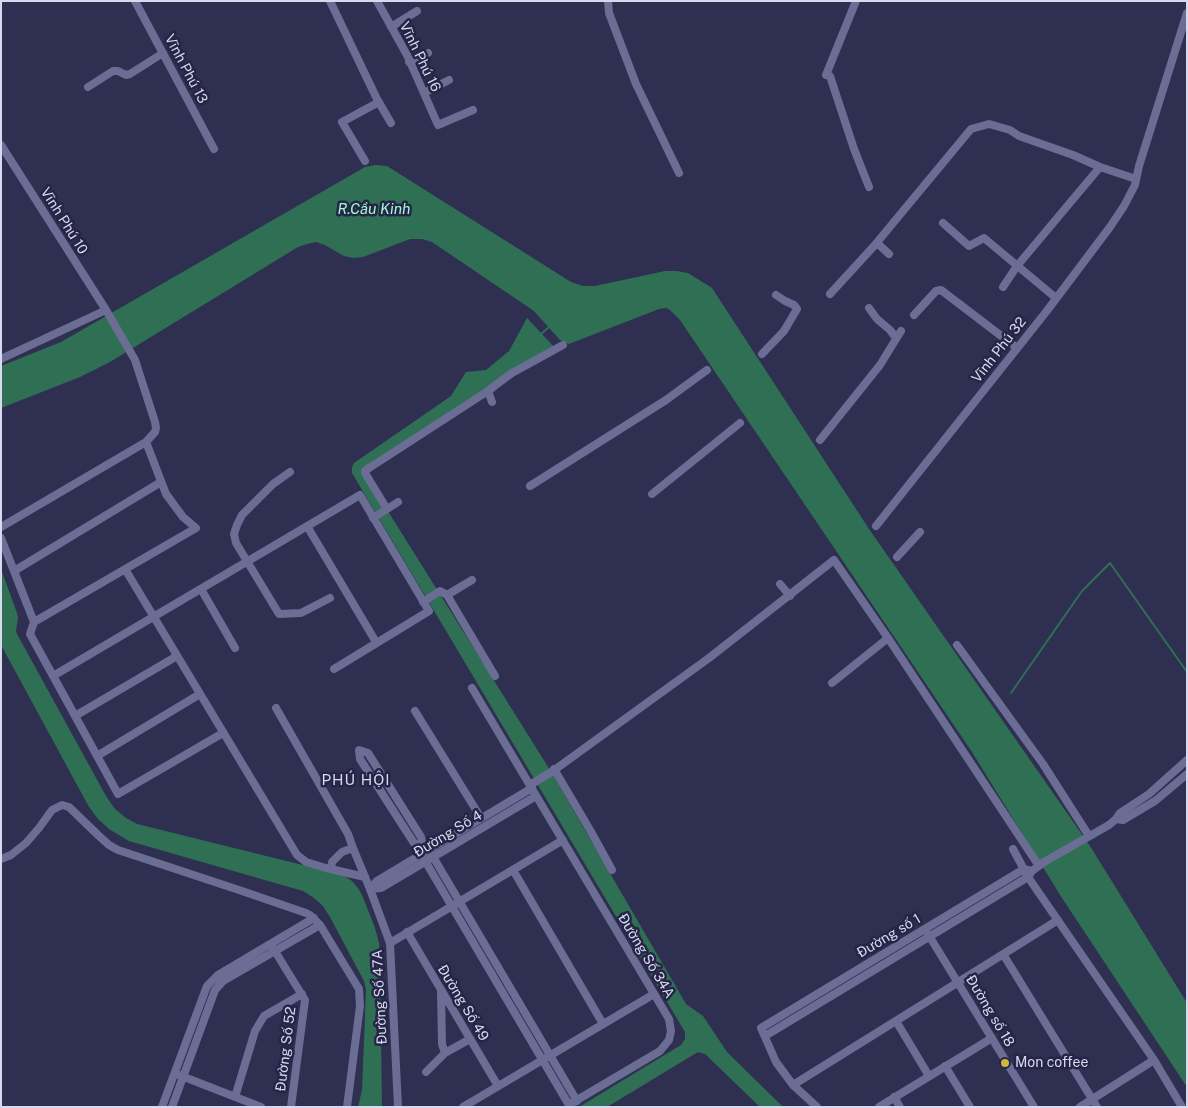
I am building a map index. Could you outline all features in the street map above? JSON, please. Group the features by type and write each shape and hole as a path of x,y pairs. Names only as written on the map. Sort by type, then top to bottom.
{"street":[{"name":"Vĩnh Phú 13","path":"135,1 214,149"},
{"path":"330,1 391,123"},
{"name":"Vĩnh Phú 16","path":"377,1 409,62 438,125 473,110"},
{"path":"608,1 610,13 636,84 679,173"},
{"path":"856,1 828,75 869,187"},
{"path":"391,27 417,12"},
{"name":"Vĩnh Phú 32","path":"876,526 1056,298 1110,228 1124,206 1136,182 1139,166 1187,13"},
{"path":"88,87 113,71 126,75 130,74 163,53"},
{"path":"409,62 428,53"},
{"path":"424,93 449,80"},
{"path":"364,161 342,122 379,102"},
{"path":"830,294 877,242 971,129 989,124 1010,130 1019,136 1073,155 1136,182"},
{"name":"Vĩnh Phú 10","path":"1,144 133,358 155,422 155,432 146,442"},
{"path":"1003,288 1017,266 1100,167"},
{"path":"943,223 969,246 984,238 1056,298"},
{"path":"877,242 889,254"},
{"path":"914,315 936,291 940,290 1017,348"},
{"path":"762,354 784,331 797,309 794,305 784,301 776,294"},
{"path":"820,440 880,365 898,334 877,319 869,308"},
{"path":"1,360 107,313"},
{"path":"387,509 365,471 496,384 563,345"},
{"path":"530,486 666,400 707,370"},
{"path":"488,391 492,402"},
{"path":"652,494 740,423"},
{"path":"1,528 146,442 166,494 183,517 196,528 34,622"},
{"path":"290,472 273,484 242,515 237,525 234,539 279,614 300,613 330,598"},
{"path":"14,571 161,482"},
{"path":"53,676 360,496 425,601 429,611 334,669"},
{"path":"374,517 398,502"},
{"path":"307,526 376,642"},
{"path":"897,557 920,532"},
{"path":"1,538 34,622 30,634 118,794 223,733"},
{"path":"370,889 378,881 424,851 481,818 554,770 709,658 834,560 888,638 1033,869 1058,920 1154,1060 1182,1107"},
{"path":"125,569 297,855 306,862 365,878"},
{"path":"425,601 472,580"},
{"path":"780,584 790,596"},
{"path":"201,589 235,648"},
{"path":"443,593 495,676"},
{"path":"832,684 888,638"},
{"path":"957,645 1043,764 1086,838"},
{"path":"75,716 177,656"},
{"name":"Đường Số 34A","path":"472,688 532,785 536,796 669,1019 671,1031 669,1040 660,1051 568,1106"},
{"path":"97,756 200,694"},
{"name":"Đường Số 47A","path":"276,708 348,834 390,943 398,1107"},
{"path":"415,711 481,818"},
{"path":"568,1106 543,1060 426,862 424,851 421,837 368,753 359,750 360,759 414,844 424,851 433,858 577,1100"},
{"path":"1033,869 1116,819 1120,813 1149,794 1187,760"},
{"path":"554,770 612,870"},
{"path":"1116,819 1122,820 1155,801 1187,774"},
{"name":"Đường Số 4","path":"370,889 381,888 536,796"},
{"path":"1,859 11,855 26,842 40,828 52,810 62,805 69,807 109,845 118,850 306,913 314,918 359,989 360,1006 347,1107"},
{"path":"390,943 563,840"},
{"path":"331,869 332,862 342,852 353,848"},
{"path":"1013,849 1033,869"},
{"name":"Đường số 1","path":"1033,869 930,937 765,1036 761,1028 925,929 1033,869"},
{"path":"513,870 603,1024"},
{"path":"172,1107 179,1075 207,986 218,974 314,918"},
{"path":"793,1085 1058,920"},
{"path":"162,1107 179,1075 215,990 223,981 320,925"},
{"name":"Đường số 18","path":"925,929 1034,1107"},
{"name":"Đường Số 49","path":"407,932 498,1086"},
{"name":"Đường Số 52","path":"270,944 306,1000 292,1107"},
{"path":"1003,954 1097,1107"},
{"path":"441,990 442,1044 445,1052"},
{"path":"235,1097 255,1031 264,1016 302,994"},
{"path":"463,1107 654,994"},
{"path":"896,1021 929,1076"},
{"path":"765,1036 776,1062 793,1085 817,1107"},
{"path":"879,1107 992,1038"},
{"path":"426,1072 445,1052 470,1039"},
{"path":"1080,1107 1154,1060"},
{"path":"945,1066 970,1107"},
{"path":"179,1075 261,1107"},
{"path":"894,1097 900,1107"}],"water":[{"name":"R.Cầu Kinh","path":"387,166 571,282 583,286 595,286 665,271 677,271 688,273 712,288 869,529 1090,846 1187,1003 1187,1087 1062,898 972,752 680,320 670,310 666,308 659,309 569,344 560,340 534,311 432,242 422,239 410,239 363,257 353,258 344,256 316,242 298,247 110,362 80,377 1,408 1,366 61,342 365,167"},
{"path":"527,318 554,347 364,473 550,770 686,1004 703,1016 727,1052 783,1107 760,1107 705,1054 698,1052 607,1107 579,1107 681,1045 685,1039 685,1032 352,473 354,463 451,396 466,372 486,370 509,351"},
{"path":"1,569 18,617 17,634 106,796 115,809 137,824 343,875 358,888 375,928 379,943 382,1107 358,1107 362,1090 366,990 364,981 323,906 303,891 129,841 109,829 98,819 89,807 1,645"}],"waterway":[{"path":"541,334 549,327"},
{"path":"1011,693 1082,591 1110,563 1187,672"}],"place":[{"name":"Mon coffee","path":"1005,1063"}],"district":[{"name":"PHÚ HỘI","path":"356,780"}]}
